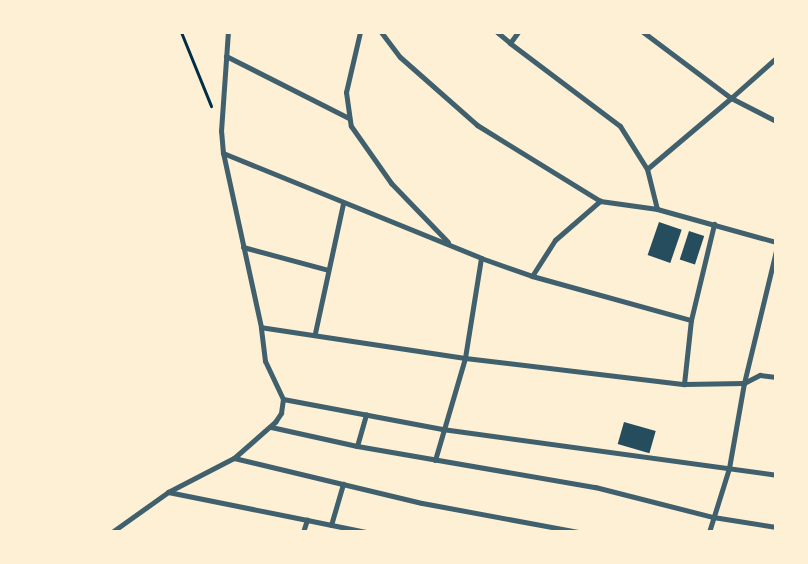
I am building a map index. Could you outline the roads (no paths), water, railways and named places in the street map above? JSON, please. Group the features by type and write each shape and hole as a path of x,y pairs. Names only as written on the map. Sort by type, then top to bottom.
{"street":[{"path":"112,532 168,492 234,458 271,427 281,413 283,399 264,361 261,327 223,152 221,131 228,32"},
{"path":"360,32 346,92 349,118 360,143 391,183 449,243"},
{"path":"381,32 400,57 477,126 600,201 657,209 776,242"},
{"path":"497,32 620,126 647,169 657,209"},
{"path":"510,43 518,32"},
{"path":"643,32 731,98 776,121"},
{"path":"226,56 349,118"},
{"path":"647,169 776,58"},
{"path":"223,152 342,203 449,243 481,258 532,276 691,320"},
{"path":"532,276 555,240 600,201"},
{"path":"315,333 342,203"},
{"path":"684,384 691,320 714,224"},
{"path":"243,247 328,270"},
{"path":"709,532 729,468 744,383 776,251"},
{"path":"435,460 442,429 465,358 481,258"},
{"path":"261,327 315,333 465,358 684,384 744,383 760,375 776,377"},
{"path":"283,399 442,429 776,475"},
{"path":"358,446 366,414"},
{"path":"271,427 358,446 595,487 713,517 776,527"},
{"path":"234,458 422,503 579,532"},
{"path":"331,524 343,484"},
{"path":"168,492 366,532"},
{"path":"303,532 307,520"}]}
